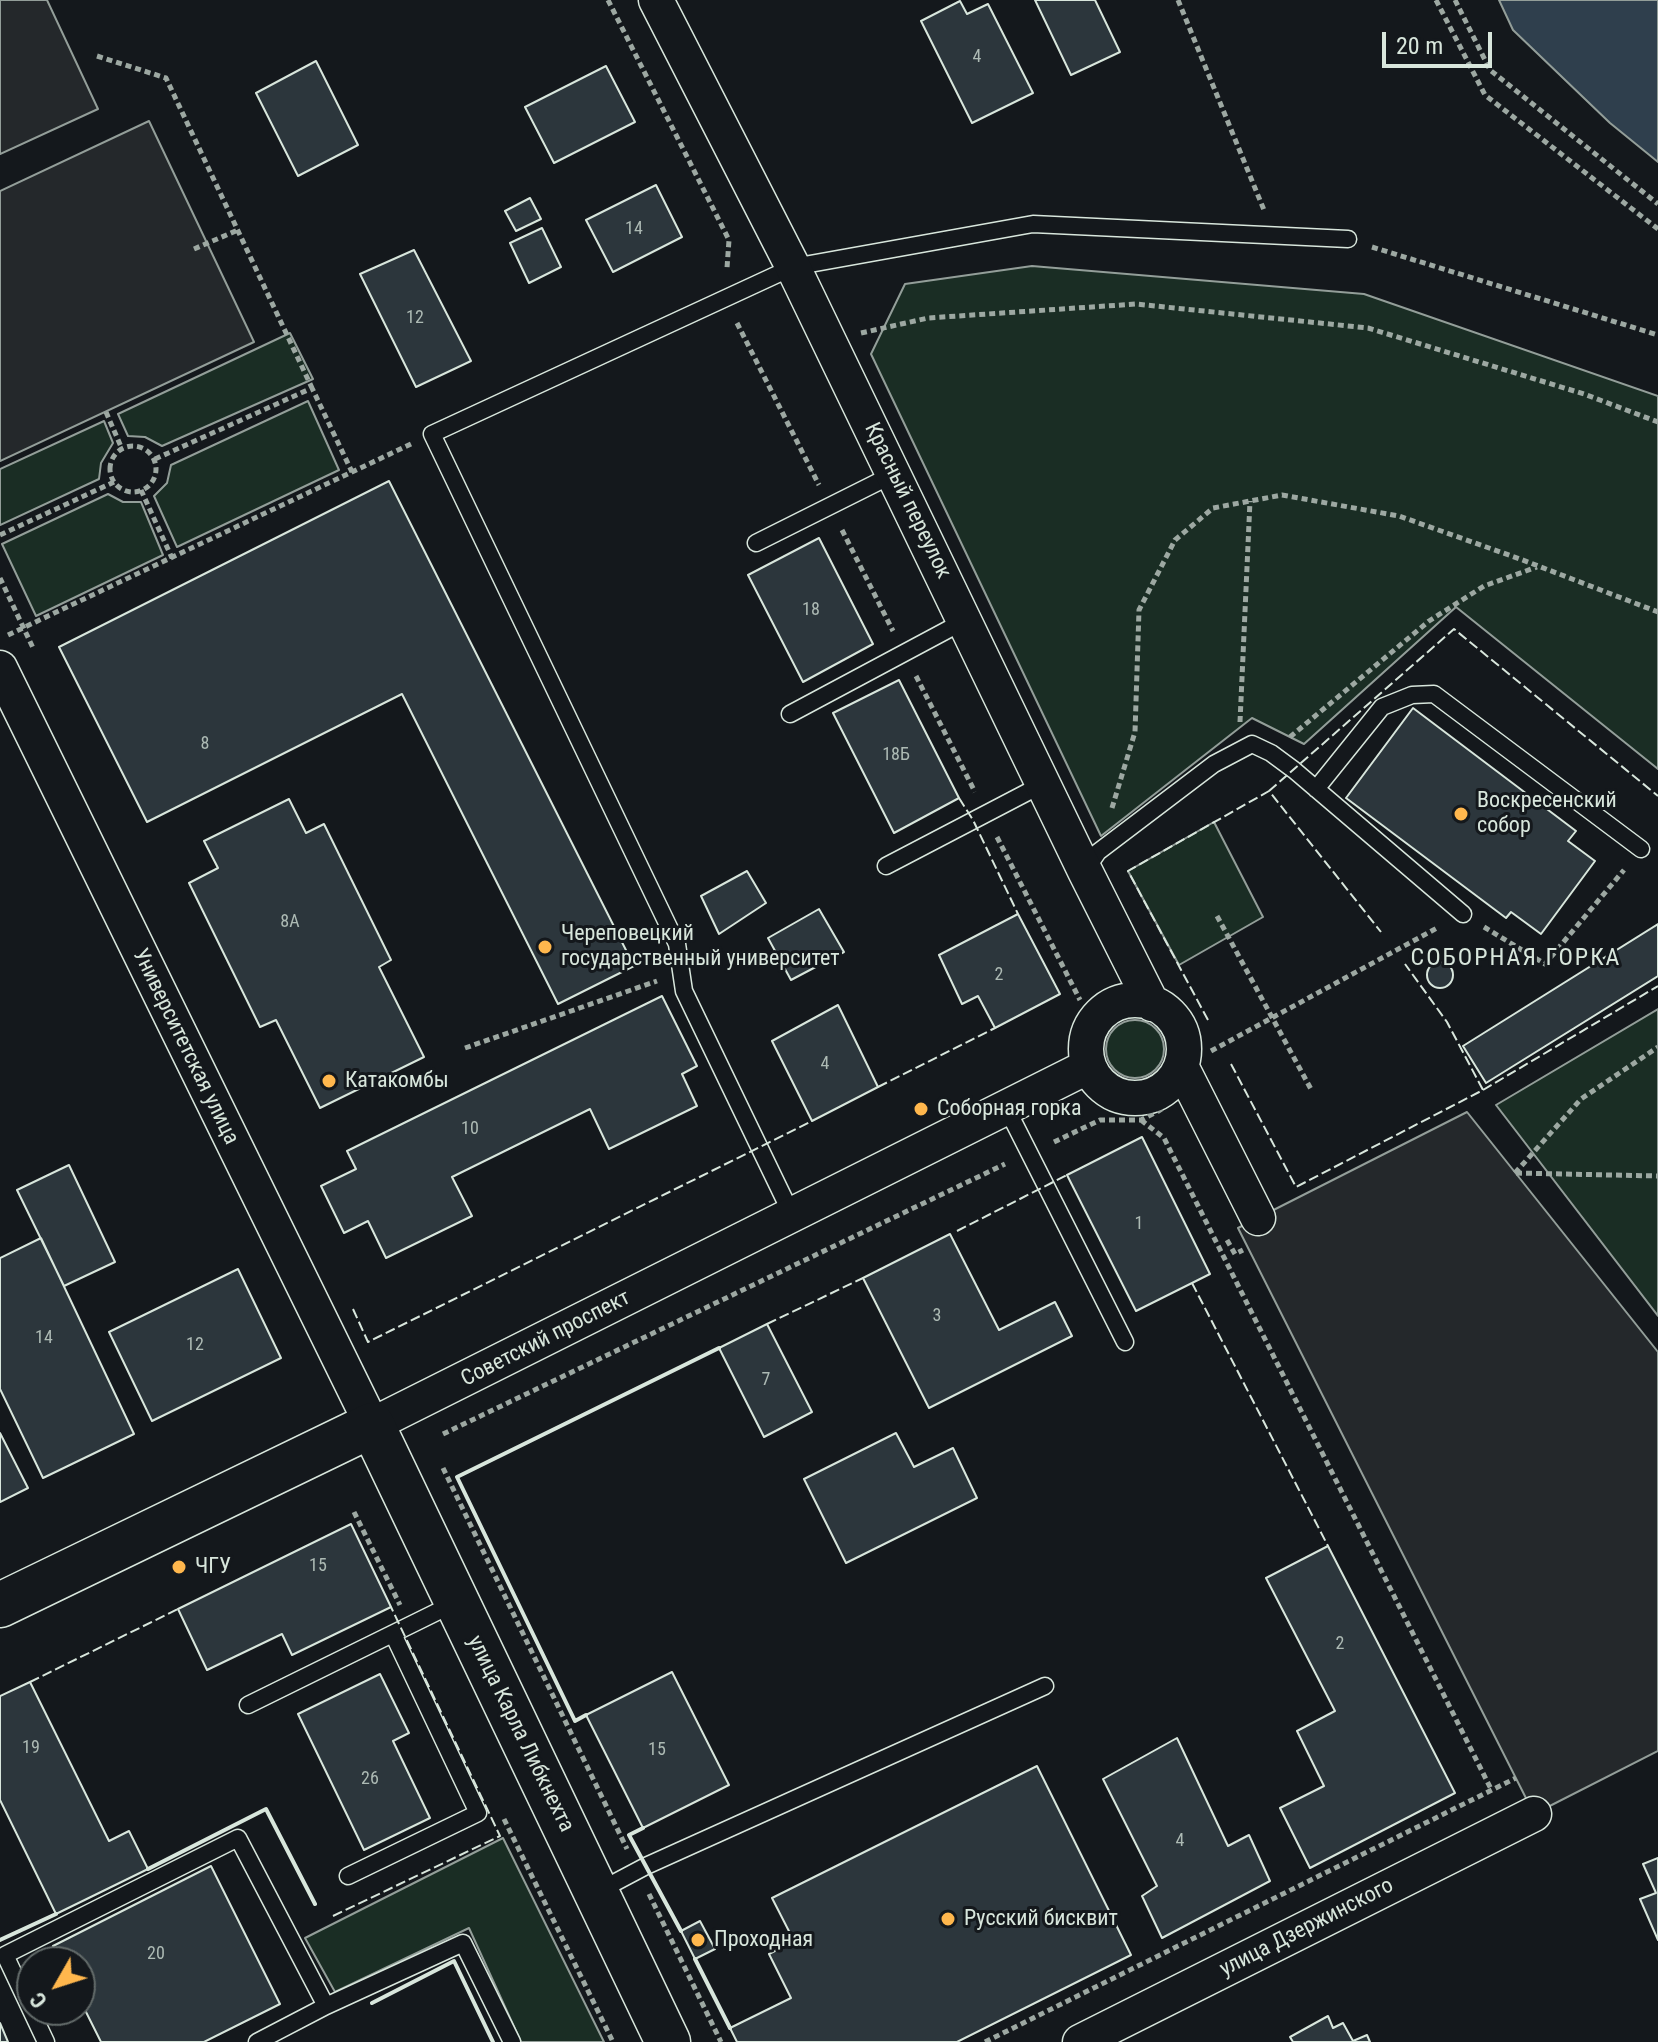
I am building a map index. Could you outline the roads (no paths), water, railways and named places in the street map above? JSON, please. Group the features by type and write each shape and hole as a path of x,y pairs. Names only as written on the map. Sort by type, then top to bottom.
{"main road":[{"name":"улица Карла Либкнехта","path":"372,1425 668,2042"},
{"name":"Советский проспект","path":"0,1605 372,1425"}],"street":[{"name":"Красный переулок","path":"656,0 793,267 1043,784 1092,862 1152,1004"},
{"name":"Университетская улица","path":"0,668 372,1425"},
{"path":"1190,1062 1169,1085 1150,1096 1128,1099 1108,1091 1092,1075 1085,1054 1088,1032 1100,1014 1119,1002 1141,1000 1162,1008 1177,1024 1190,1062 1258,1218"},
{"name":"Советский проспект","path":"372,1425 1089,1066"},
{"name":"улица Дзержинского","path":"1080,2042 1534,1814"}],"lane":[{"path":"792,1215 684,991 677,944 432,434 793,267 1033,224 1348,239"},
{"path":"756,543 894,474"},
{"path":"790,714 964,621"},
{"path":"1316,789 1382,707 1412,695 1434,694 1641,849"},
{"path":"1092,862 1214,764 1252,744 1271,753 1316,789 1463,914"},
{"path":"886,866 1043,784"},
{"path":"1006,1107 1125,1342"},
{"path":"248,1705 456,1602"},
{"path":"348,1876 478,1813 393,1634"},
{"path":"596,1892 1045,1686"},
{"path":"46,2042 5,1955 238,1838 326,2006"},
{"path":"257,2042 326,2006 463,1943 512,2042"}],"water":[{"path":"1499,0 1658,0 1658,162 1610,123 1513,30"}],"place":[{"name":"Воскресенский собор","path":"1461,814"},
{"name":"Череповецкий государственный университет","path":"545,947"},
{"name":"Катакомбы","path":"329,1081"},
{"name":"Соборная горка","path":"921,1109"},
{"name":"ЧГУ","path":"179,1567"},
{"name":"Русский бисквит","path":"948,1919"},
{"name":"Проходная","path":"698,1940"}],"district":[{"name":"СОБОРНАЯ ГОРКА","path":"1516,959"}]}
